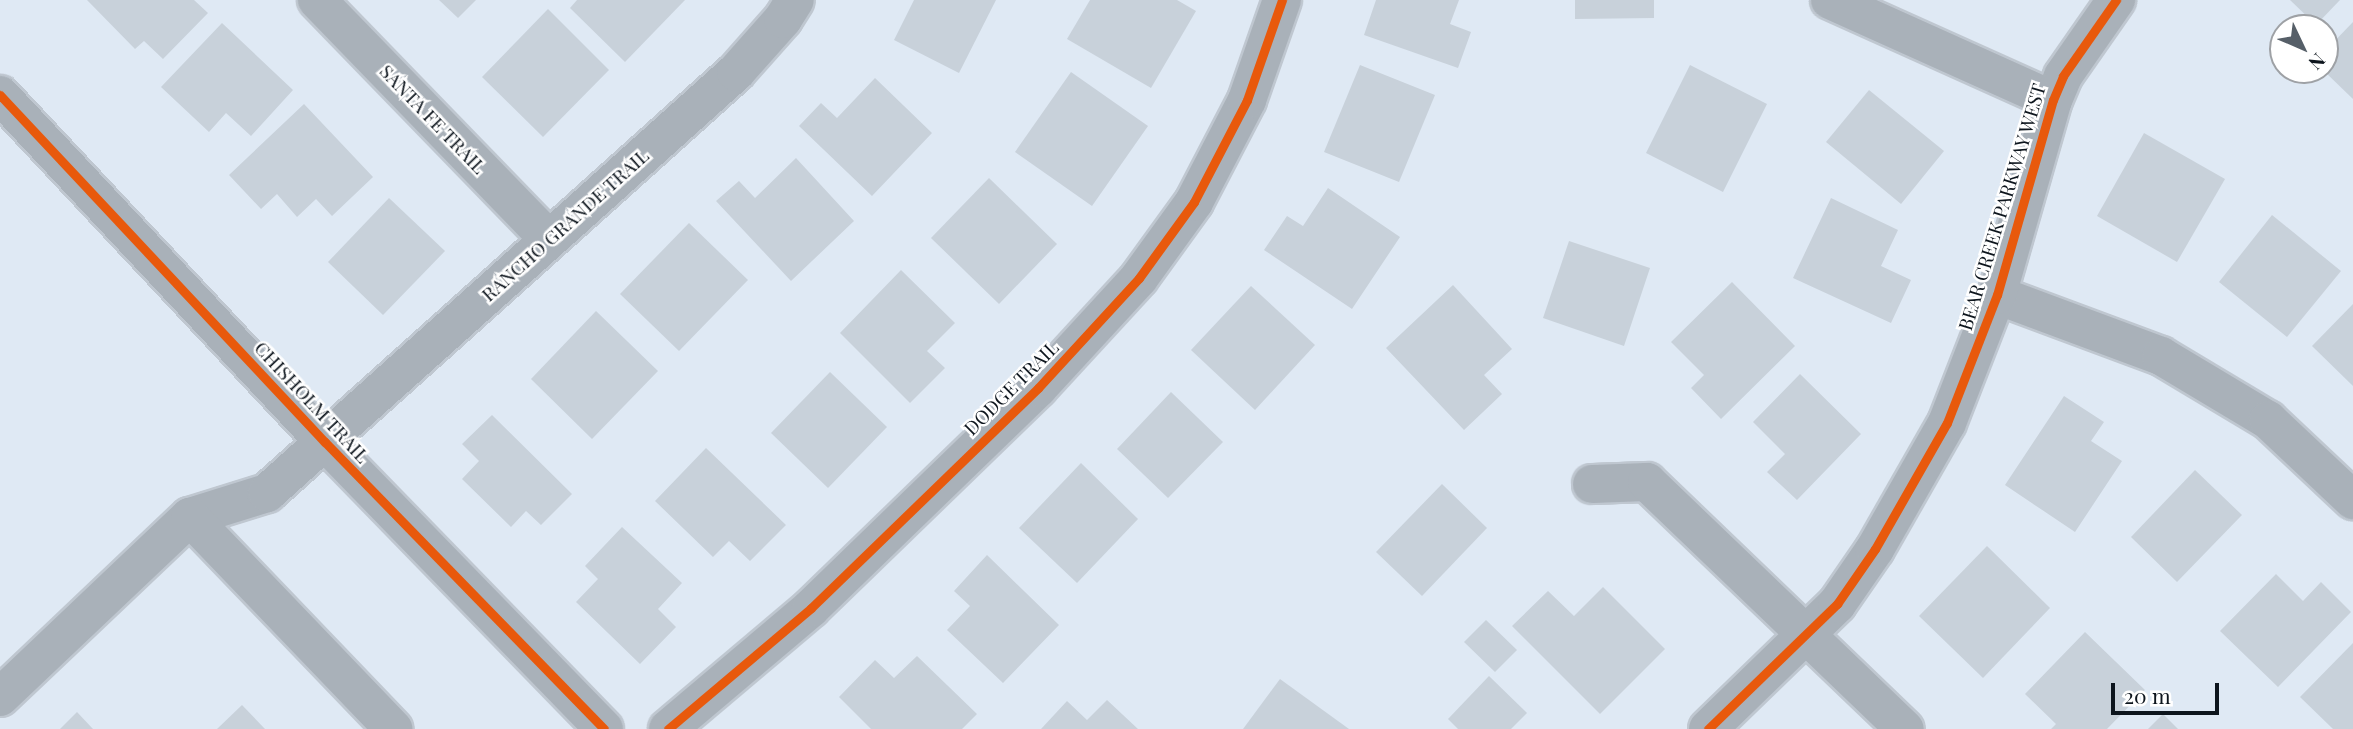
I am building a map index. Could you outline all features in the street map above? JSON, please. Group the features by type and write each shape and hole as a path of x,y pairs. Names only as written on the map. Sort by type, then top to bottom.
{"street":[{"name":"SANTA FE TRAIL","path":"317,0 549,239"},
{"name":"RANCHO GRANDE TRAIL","path":"190,517 267,493 736,72 783,19 795,0"},
{"name":"DODGE TRAIL","path":"668,729 811,608 1038,388 1139,278 1194,202 1247,100 1282,0"},
{"path":"1830,0 2053,100"},
{"name":"BEAR CREEK PARKWAY WEST","path":"1708,729 1837,604 1875,549 1947,424 1997,295 2053,100 2063,76 2116,0"},
{"name":"CHISHOLM TRAIL","path":"0,95 325,442 604,729"},
{"path":"1997,295 2161,356 2268,420 2353,500"},
{"path":"1592,484 1647,482 1905,729"},
{"path":"0,697 190,517 393,729"}],"building":[{"path":"87,0 194,0 208,13 163,59 144,41 135,49"},
{"path":"439,0 476,0 458,18"},
{"path":"577,0 685,0 625,62 570,8"},
{"path":"914,0 996,0 959,73 894,40"},
{"path":"1090,0 1177,0 1196,11 1151,88 1067,39"},
{"path":"1376,0 1459,0 1450,24 1471,32 1458,68 1364,35"},
{"path":"1575,0 1654,0 1654,18 1575,19"},
{"path":"2290,0 2340,0 2327,14 2305,14"},
{"path":"548,9 609,70 543,137 482,77"},
{"path":"2353,22 2353,99 2337,84 2339,36"},
{"path":"222,23 293,90 251,136 226,113 209,132 161,87"},
{"path":"1360,65 1435,95 1399,182 1324,152"},
{"path":"1690,65 1767,104 1723,192 1646,153"},
{"path":"1071,72 1148,126 1092,206 1015,152"},
{"path":"875,78 932,133 872,196 799,126 821,103 837,118"},
{"path":"1869,90 1944,151 1901,204 1826,142"},
{"path":"304,104 373,177 332,216 316,199 297,217 277,194 261,209 229,175"},
{"path":"2144,133 2225,179 2177,262 2097,216"},
{"path":"796,158 854,221 791,281 716,201 739,181 755,198"},
{"path":"989,178 1057,244 999,304 931,238"},
{"path":"1328,188 1400,237 1352,309 1264,250 1287,216 1303,226"},
{"path":"389,198 445,251 383,315 328,262"},
{"path":"1831,198 1898,230 1881,266 1911,280 1891,323 1793,278"},
{"path":"2272,215 2341,271 2287,337 2219,282"},
{"path":"689,223 748,280 679,351 620,294"},
{"path":"1569,241 1650,268 1624,346 1543,318"},
{"path":"901,270 955,323 927,351 945,368 910,403 840,333"},
{"path":"1732,282 1795,346 1721,419 1691,388 1704,375 1671,342"},
{"path":"1453,285 1512,349 1484,375 1502,394 1464,430 1386,348"},
{"path":"1251,286 1315,345 1255,410 1191,350"},
{"path":"2353,304 2353,386 2312,346"},
{"path":"596,311 658,371 592,439 531,379"},
{"path":"830,372 887,427 828,488 771,433"},
{"path":"1800,374 1861,434 1797,500 1767,472 1785,454 1753,422"},
{"path":"1171,392 1223,442 1168,498 1117,449"},
{"path":"2064,396 2104,422 2091,441 2122,461 2075,532 2005,485"},
{"path":"492,415 572,494 541,525 526,511 511,527 462,479 479,461 462,444"},
{"path":"706,448 786,525 750,561 729,541 713,557 655,501"},
{"path":"1081,463 1138,519 1077,583 1019,528"},
{"path":"2195,470 2242,515 2177,582 2131,537"},
{"path":"1442,484 1487,528 1422,596 1376,552"},
{"path":"622,527 682,583 658,609 676,627 640,664 576,602 598,579 585,566"},
{"path":"1987,546 2050,608 1983,678 1919,616"},
{"path":"987,555 1059,625 1003,683 947,630 970,606 954,591"},
{"path":"2276,574 2303,601 2321,582 2351,612 2278,687 2220,631"},
{"path":"1603,587 1665,649 1600,714 1512,626 1548,591 1574,616"},
{"path":"1486,620 1517,650 1495,672 1464,642"},
{"path":"2085,632 2145,690 2107,729 2051,729 2056,724 2025,694"},
{"path":"2353,643 2353,729 2333,729 2300,697"},
{"path":"917,656 977,714 962,729 871,729 839,697 875,660 894,678"},
{"path":"1489,676 1527,713 1511,729 1458,729 1448,719"},
{"path":"1280,679 1349,729 1243,729"},
{"path":"1107,700 1138,729 1041,729 1067,701 1087,720"},
{"path":"242,705 265,729 217,729"},
{"path":"77,712 93,729 60,729"},
{"path":"2163,714 2178,729 2148,729"}],"cycle path":[{"path":"668,729 811,608 1038,388 1139,278 1194,202 1247,100 1282,0"},
{"path":"1708,729 1837,604 1875,549 1947,423 1997,295 2053,100 2063,76 2116,0"},
{"path":"0,95 325,442 604,729"}]}
